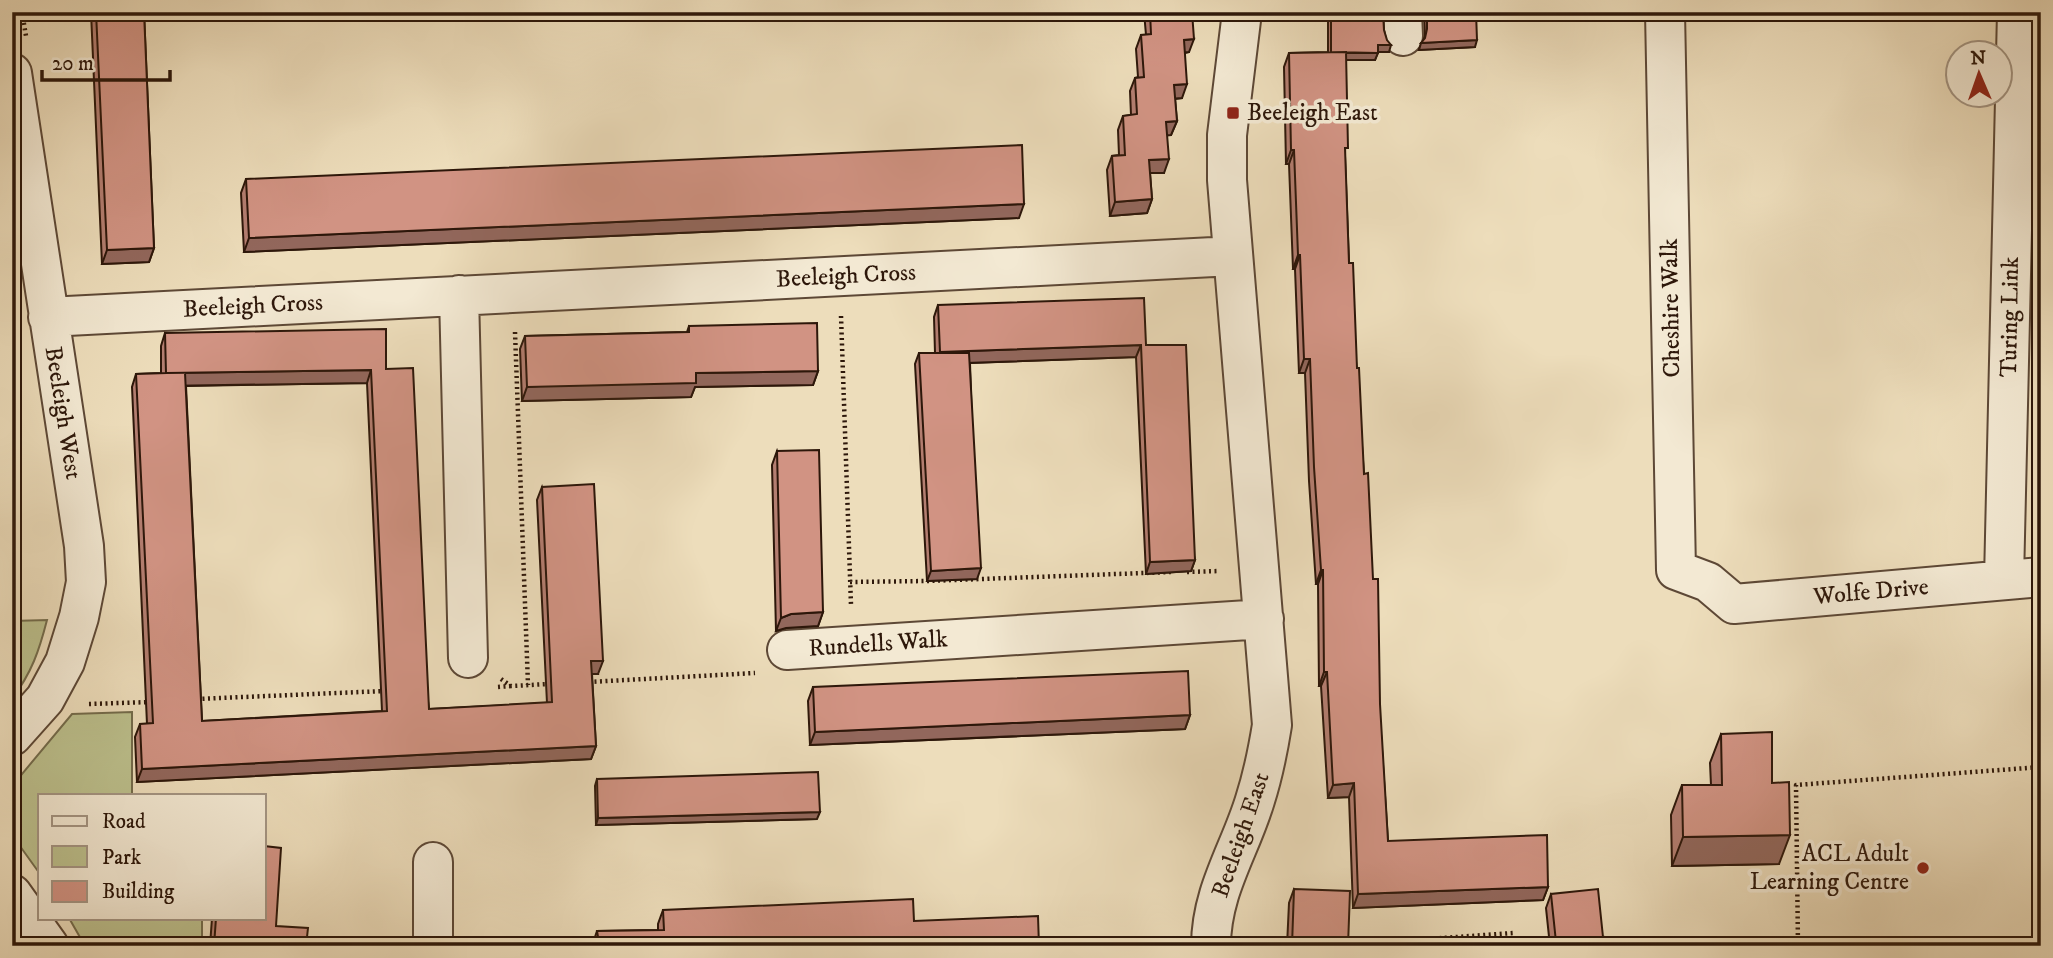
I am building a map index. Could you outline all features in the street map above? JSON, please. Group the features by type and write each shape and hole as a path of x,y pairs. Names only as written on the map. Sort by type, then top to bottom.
{"street":[{"name":"Beeleigh East","path":"1211,946 1220,886 1255,802 1267,758 1272,725 1227,180 1227,135 1242,12"},
{"name":"Cheshire Walk","path":"1665,12 1676,570 1708,582"},
{"name":"Turing Link","path":"2017,12 2022,579"},
{"name":"Beeleigh West","path":"12,736 45,699 65,662 79,617 86,582 82,533 48,317 19,56"},
{"name":"Beeleigh Cross","path":"48,317 1233,256"},
{"path":"459,295 468,658"},
{"name":"Wolfe Drive","path":"1708,582 1734,604 2022,579"},
{"name":"Rundells Walk","path":"787,650 1264,619"},
{"path":"433,862 433,946"},
{"path":"12,894 49,946"}],"path":[{"path":"19,56 22,12"},
{"path":"841,304 851,606"},
{"path":"514,320 528,685"},
{"path":"850,582 1226,571"},
{"name":"Rundells Walk","path":"581,682 766,672 787,650"},
{"path":"468,658 511,686"},
{"path":"497,687 554,683"},
{"path":"193,700 387,691"},
{"path":"82,705 151,701"},
{"path":"1798,946 1796,785 2041,766"},
{"path":"1371,946 1371,943 1513,933 1514,946"}],"green space":[{"path":"47,620 34,661 12,699 12,621"},
{"path":"132,712 132,794 38,794 38,871 12,835 12,786 72,714"},
{"path":"70,920 202,920 202,946 85,946"}],"building":[{"path":"96,12 144,12 154,248 107,250"},
{"path":"1150,12 1192,12 1194,39 1184,40 1187,84 1174,85 1177,121 1166,122 1169,159 1149,160 1152,199 1115,202 1112,156 1125,155 1123,116 1137,114 1135,78 1144,77 1141,35 1151,34"},
{"path":"1331,12 1383,12 1384,30 1391,45 1378,45 1378,53 1331,52"},
{"path":"1427,12 1476,12 1477,40 1421,43 1427,29"},
{"path":"1346,52 1348,148 1345,148 1349,263 1353,263 1357,368 1364,474 1368,473 1373,579 1378,579 1380,704 1388,841 1547,835 1548,887 1358,894 1354,783 1333,785 1327,672 1324,672 1323,570 1314,467 1310,359 1304,359 1294,150 1291,150 1289,53"},
{"path":"1022,145 1024,204 249,238 246,179"},
{"path":"1144,298 1146,345 1186,345 1195,560 1150,562 1141,345 940,352 938,305"},
{"path":"817,323 818,371 696,373 696,383 527,387 525,336 689,332 689,326"},
{"path":"386,329 386,369 413,368 429,709 552,702 542,487 594,484 603,661 591,661 596,746 142,769 140,724 153,723 136,374 166,373 165,333","holes":["371,370 387,711 202,721 185,373 166,373"]},
{"path":"919,353 969,353 981,568 931,571"},
{"path":"819,450 823,612 791,614 781,618 777,451"},
{"path":"1188,671 1190,715 815,732 813,687"},
{"path":"1772,732 1772,783 1789,782 1790,835 1683,837 1682,785 1722,785 1721,734"},
{"path":"818,772 820,812 598,818 597,779"},
{"path":"266,846 281,848 276,926 308,928 306,946 214,946 216,920 266,920"},
{"path":"1294,889 1350,891 1348,946 1292,946"},
{"path":"1598,889 1603,937 1556,942 1551,894"},
{"path":"913,899 914,921 1038,916 1039,946 508,946 508,938 598,937 597,931 664,930 663,910"}],"place":[{"name":"Beeleigh East","path":"1233,113"},
{"name":"ACL Adult Learning Centre","path":"1923,868"}]}
